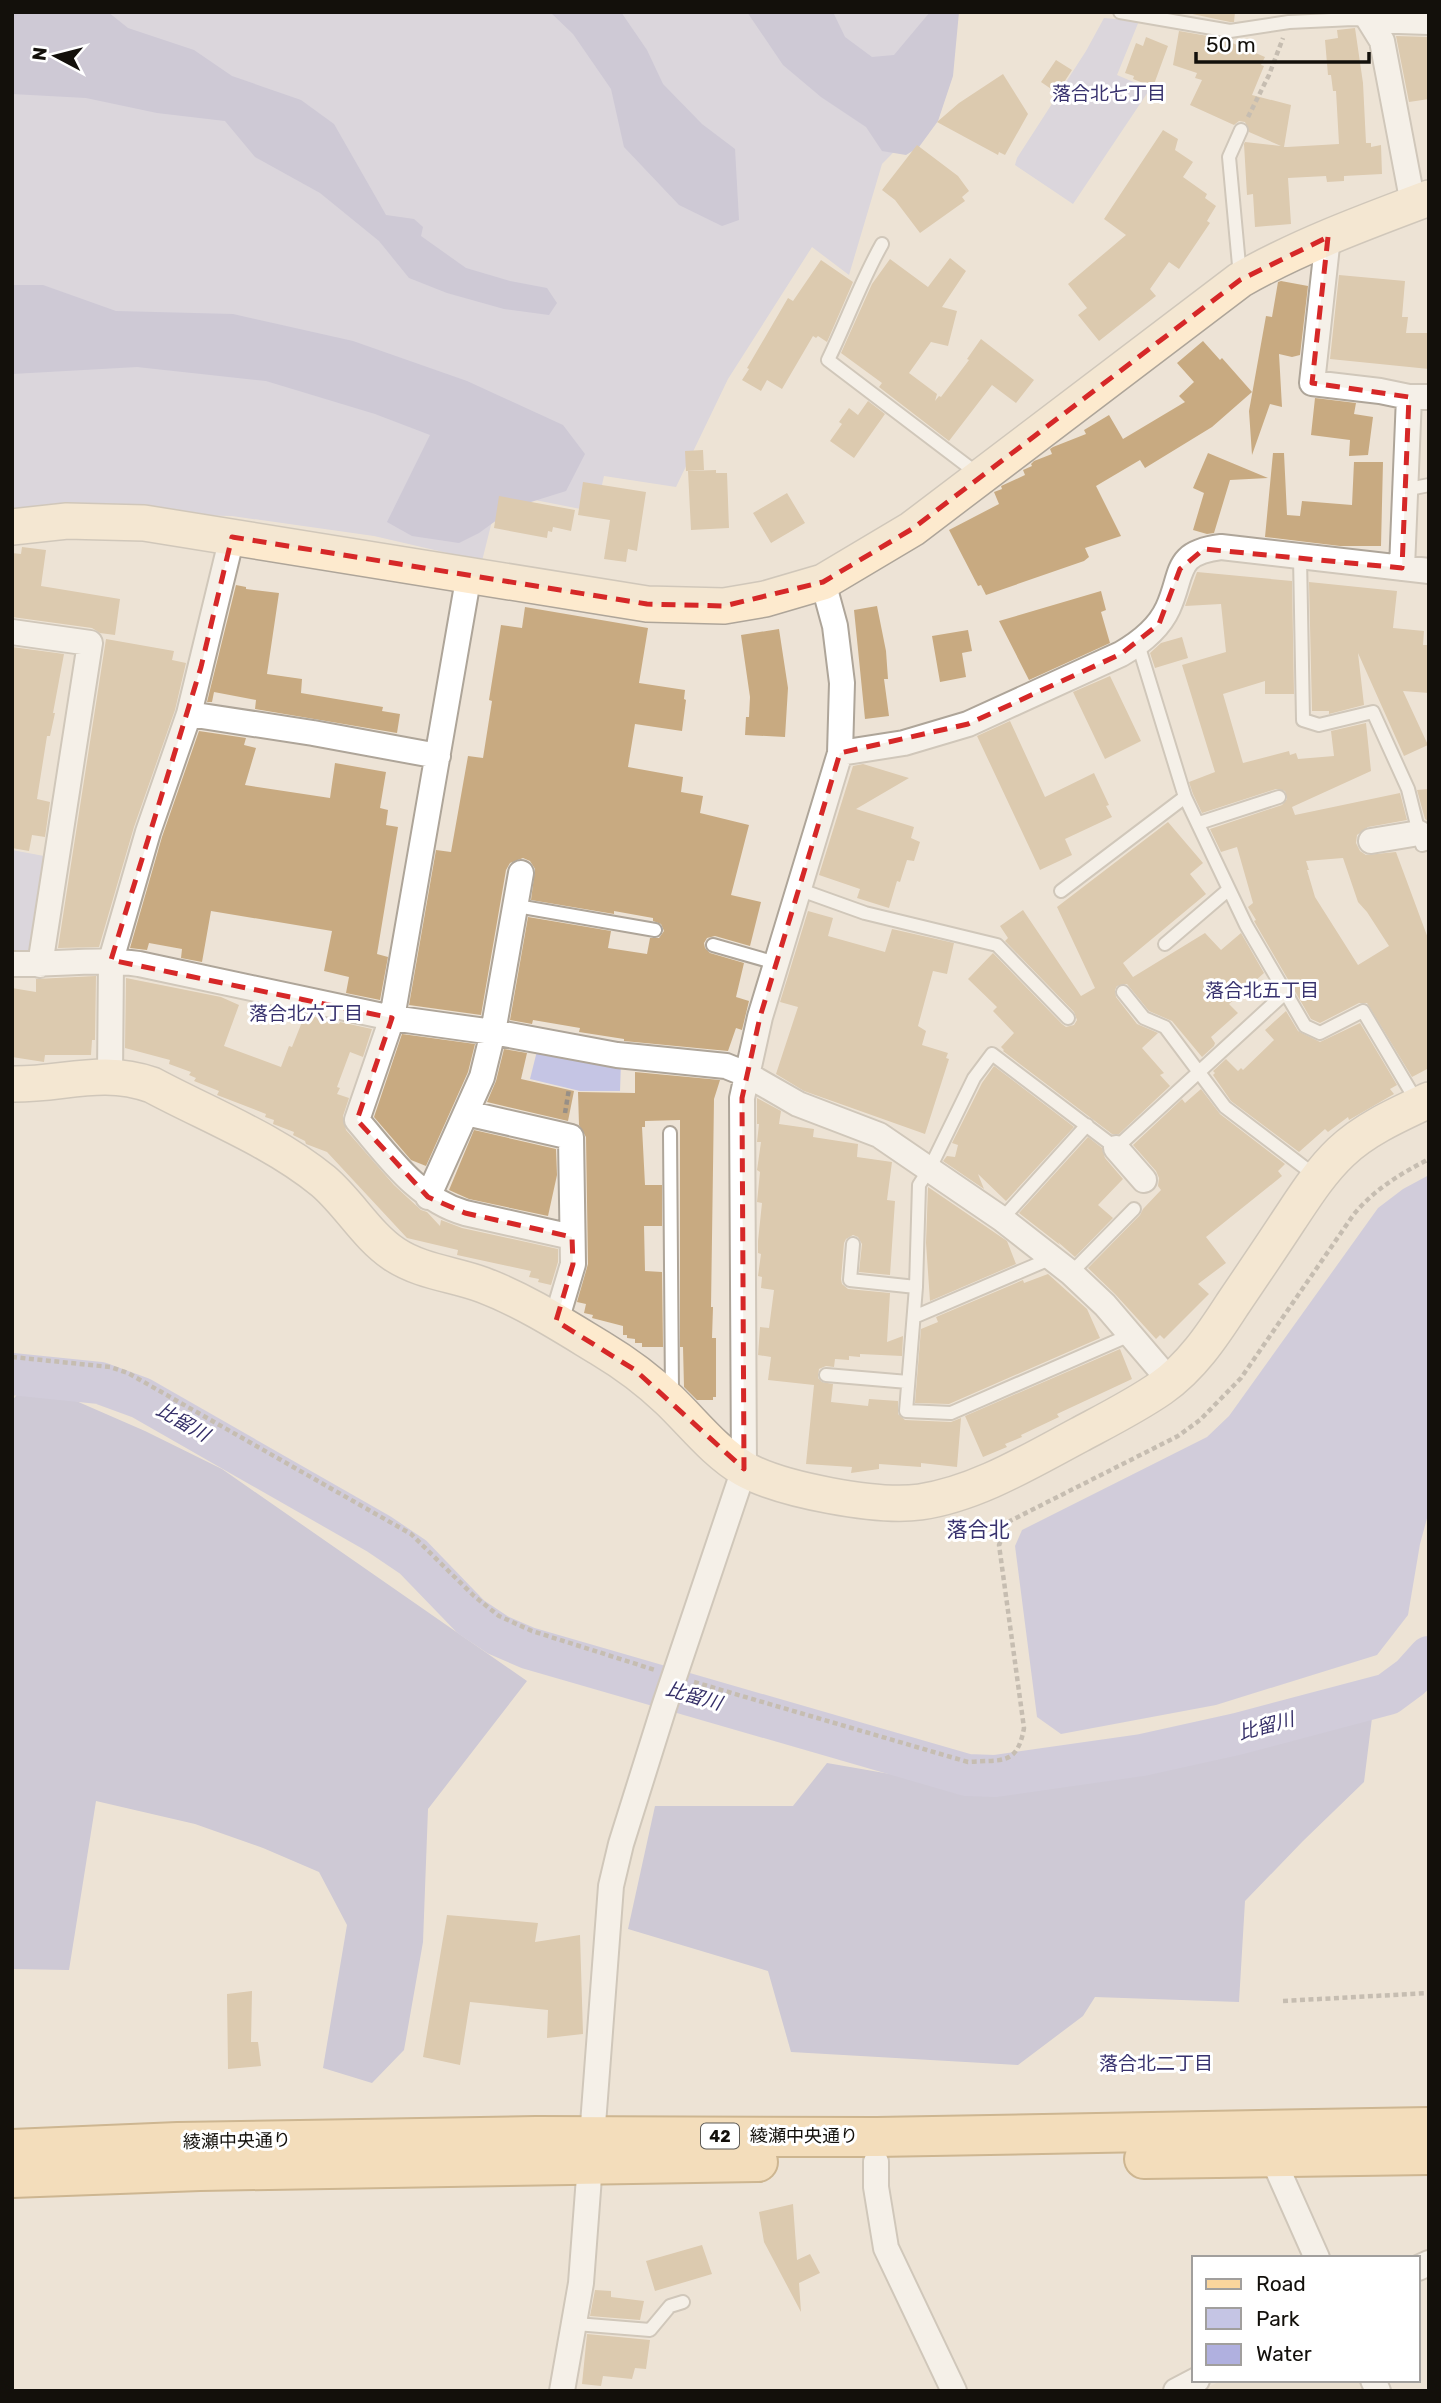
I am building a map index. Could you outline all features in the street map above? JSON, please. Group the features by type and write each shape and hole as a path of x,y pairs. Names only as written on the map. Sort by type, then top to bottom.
{"main road":[{"name":"綾瀬中央通り","path":"12,2178 876,2137 1429,2127"},
{"name":"綾瀬中央通り","path":"12,2148 178,2142 590,2149 876,2162 1429,2155"}],"street":[{"path":"1368,16 1429,22"},
{"path":"12,527 67,521 145,523 647,604 724,606 823,582 912,529 1240,280 1270,263 1328,237 1421,201 1382,41 1368,16"},
{"path":"1328,237 1312,383 1419,397 1404,490 1402,568"},
{"path":"110,1075 111,960 148,832 189,714 232,537"},
{"path":"840,753 904,743 968,724 1079,675 1138,644 1159,624 1169,607 1180,569 1188,558 1204,549 1221,547 1429,571"},
{"path":"468,574 392,1018 357,1120 428,1197 449,1209 572,1237"},
{"path":"562,2391 576,2324 581,2283 611,1886 621,1844 664,1706 744,1469 741,1109 746,1074 776,963 840,753 842,683 835,626 823,582"},
{"path":"12,632 90,643 40,965"},
{"path":"189,714 438,756"},
{"path":"1371,841 1424,838"},
{"path":"428,1197 482,1077 493,1032 521,873"},
{"path":"12,964 40,965 111,960 392,1018 493,1032 617,1055 726,1066 746,1074 798,1104 879,1135 1002,1219 1061,1265 1105,1305 1170,1381"},
{"path":"12,1084 110,1075 152,1085 287,1156 323,1181 379,1241 395,1254 415,1265 481,1284 518,1300 635,1370 709,1441 744,1469 781,1483 820,1493 895,1503 920,1502 950,1495 996,1477 1146,1399 1170,1381 1197,1354 1220,1323 1317,1178 1344,1149 1373,1129 1424,1102"},
{"path":"466,1113 571,1137 573,1264 556,1321"},
{"path":"1116,1149 1144,1180"},
{"path":"1272,2157 1316,2256"},
{"path":"876,2162 876,2187 886,2248 954,2391"},
{"path":"1176,2391 1193,2382"}],"lane":[{"path":"1119,12 1174,16 1230,31 1289,22 1368,16"},
{"path":"1240,280 1229,157 1241,130"},
{"path":"882,244 864,275 852,312 828,360 981,477"},
{"path":"1404,490 1429,485"},
{"path":"1300,557 1303,720 1319,725 1373,712 1408,789 1424,838"},
{"path":"1138,644 1185,797 1228,890 1305,1026 1320,1033 1363,1011 1424,1102"},
{"path":"1061,891 1185,797"},
{"path":"1199,823 1279,797"},
{"path":"798,889 865,913 997,945 1068,1018"},
{"path":"1165,944 1228,890"},
{"path":"517,906 655,930"},
{"path":"713,945 776,963"},
{"path":"1123,992 1144,1018 1164,1027 1224,1107 1317,1178"},
{"path":"1130,1335 951,1413 906,1411 916,1287 919,1185 974,1077 992,1054 1116,1149 1285,993"},
{"path":"1002,1219 1087,1125"},
{"path":"670,1133 671,1402"},
{"path":"914,1317 1061,1265 1134,1209"},
{"path":"853,1244 850,1280 916,1287"},
{"path":"826,1375 908,1382"},
{"path":"576,2324 650,2330 670,2306 683,2302"}],"path":[{"path":"1241,130 1269,75 1289,22"},
{"path":"12,1357 110,1367 128,1373 411,1534 474,1596 499,1616 532,1631 673,1678 968,1762 1009,1758 1017,1751 1024,1728 999,1545 1010,1521 1178,1436 1200,1420 1241,1378 1368,1197 1386,1183 1429,1160"},
{"path":"1283,2001 1429,1993"}],"highlighted area":[{"path":"1328,237 1312,383 1409,397 1402,568 1204,549 1180,569 1159,624 1121,654 968,724 840,753 760,1017 742,1098 744,1469 635,1370 556,1321 573,1264 572,1237 465,1213 428,1197 357,1120 392,1018 111,960 201,667 232,537 647,604 724,606 823,582 912,529 1240,280"}],"shaded area":[{"path":"12,12 108,12 128,28 194,50 232,76 301,100 334,124 386,215 414,219 423,227 421,236 466,268 547,288 557,303 549,315 504,309 447,293 409,278 379,241 320,193 255,157 225,121 157,113 86,98 12,94"},
{"path":"550,12 621,12 647,50 663,84 702,124 735,149 739,220 722,226 679,205 624,147 611,89 573,34"},
{"path":"747,12 833,12 845,37 872,57 894,55 930,12 959,12 953,76 938,121 919,147 906,155 882,151 866,127 821,97 783,65"},
{"path":"12,285 43,285 116,311 233,314 353,341 467,381 563,425 585,454 566,491 515,507 479,533 459,543 412,536 387,522 430,435 375,414 266,381 137,367 12,374"},
{"path":"28,1380 145,1431 222,1469 527,1681 428,1809 423,1942 404,2050 372,2083 323,2068 347,1925 319,1872 263,1848 195,1824 96,1801 69,1970 12,1969 12,1401"},
{"path":"1372,1718 1364,1782 1245,1901 1239,2002 1095,1997 1083,2016 1018,2065 791,2052 768,1971 628,1929 655,1806 793,1806 827,1763 999,1793"},
{"path":"1218,2382 1359,2382 1363,2391 1201,2391"}],"green space":[{"path":"12,12 952,12 941,104 882,164 849,275 812,247 728,379 676,487 604,476 596,512 499,493 482,561 374,536 232,516 12,511"},
{"path":"1104,18 1139,21 1117,75 1150,89 1073,204 1015,165"},
{"path":"12,850 44,856 30,949 22,956 12,955"},
{"path":"537,1051 621,1062 620,1091 580,1091 530,1079"}],"water":[{"path":"1429,1175 1429,1511 1420,1544 1408,1615 1377,1655 1216,1705 1061,1734 1037,1717 1015,1546 1022,1530 1207,1437 1229,1416 1378,1208 1403,1189"}],"building":[{"path":"1183,12 1235,12 1234,22 1230,22"},
{"path":"1355,28 1363,83 1366,143 1371,143 1371,147 1381,145 1382,174 1344,176 1344,181 1327,182 1326,176 1288,178 1291,224 1255,227 1253,194 1247,195 1244,144 1281,146 1249,132 1245,122 1239,121 1234,125 1190,105 1202,80 1195,78 1197,73 1173,65 1179,31 1231,40 1230,42 1265,57 1252,95 1291,105 1284,147 1287,147 1339,144 1336,91 1333,91 1331,75 1328,75 1325,40 1338,38 1337,30"},
{"path":"1396,36 1429,37 1429,99 1409,102"},
{"path":"1146,37 1168,46 1153,87 1125,73 1136,43 1143,46"},
{"path":"1056,60 1072,70 1057,93 1041,82"},
{"path":"1003,74 1028,114 1005,155 999,152 998,155 937,122 959,103"},
{"path":"1163,130 1178,139 1175,150 1193,162 1183,177 1207,194 1205,198 1216,206 1207,221 1210,223 1179,269 1169,262 1150,289 1156,296 1099,341 1078,315 1087,308 1068,284 1126,235 1104,219"},
{"path":"917,145 958,176 969,191 962,197 965,201 920,233 895,200 882,190"},
{"path":"950,258 966,271 942,307 957,311 948,346 931,342 909,373 937,394 935,401 969,360 967,359 981,339 1034,380 1016,403 992,385 949,441 879,387 882,383 841,353 872,284 890,259 928,287"},
{"path":"821,260 853,282 827,342 813,336 782,389 767,380 761,391 742,380 749,369 747,368 788,298 793,301"},
{"path":"1339,275 1405,281 1402,317 1408,317 1406,333 1429,333 1429,369 1330,359"},
{"path":"1278,282 1308,286 1300,355 1292,357 1279,354 1282,407 1270,404 1252,455 1249,411 1266,316 1272,317"},
{"path":"1203,341 1252,392 1212,427 1145,468 1140,460 1096,486 1121,536 1085,548 1089,557 1084,561 986,595 981,585 978,586 949,530 999,504 994,492 1002,489 1001,486 1025,475 1023,470 1032,466 1034,461 1052,454 1050,449 1053,447 1086,434 1084,430 1109,415 1123,439 1185,402 1179,396 1194,382 1177,363"},
{"path":"1315,398 1356,403 1354,414 1373,417 1368,455 1349,456 1350,440 1311,435"},
{"path":"868,401 885,414 854,458 830,441 849,408 858,415"},
{"path":"703,450 704,470 686,471 685,451"},
{"path":"1208,453 1268,478 1230,480 1214,533 1207,534 1193,530 1204,493 1193,488"},
{"path":"1273,453 1284,453 1287,515 1300,516 1302,501 1352,505 1354,462 1383,462 1381,546 1340,546 1265,537"},
{"path":"716,470 716,473 727,473 729,528 691,530 688,471"},
{"path":"583,482 646,492 637,551 628,549 626,562 604,559 610,520 578,515"},
{"path":"787,493 805,523 771,543 753,513"},
{"path":"499,496 575,510 571,531 553,527 552,532 548,531 547,538 494,528"},
{"path":"22,547 46,550 41,586 120,599 115,635 100,633 92,628 12,617 12,553 21,554"},
{"path":"1197,572 1292,581 1294,694 1265,694 1265,681 1223,694 1243,763 1289,751 1290,755 1296,753 1298,759 1334,756 1331,731 1366,723 1371,771 1292,807 1295,815 1400,793 1407,820 1368,827 1357,835 1356,843 1366,855 1396,852 1429,941 1429,1068 1412,1077 1367,1003 1359,1003 1320,1023 1311,1019 1254,921 1256,920 1248,907 1253,903 1237,847 1221,852 1210,829 1282,805 1287,799 1285,791 1276,789 1202,813 1189,782 1215,772 1182,665 1226,652 1221,604 1185,606","holes":["1343,858 1358,902 1389,946 1358,965 1315,897 1306,861"]},
{"path":"1309,582 1397,591 1393,628 1424,631 1423,645 1429,645 1429,693 1403,691 1428,745 1404,756 1358,653 1364,705 1329,714 1329,711 1312,711"},
{"path":"236,585 246,589 279,593 267,674 302,679 301,693 383,707 382,711 400,714 397,733 255,709 256,700 214,692 212,702 207,702"},
{"path":"1101,591 1106,610 1101,612 1110,643 1029,680 999,621"},
{"path":"877,606 886,651 888,679 884,679 889,716 865,719 854,610"},
{"path":"525,607 648,628 639,683 685,690 682,731 635,724 628,767 683,777 681,792 703,796 700,813 749,825 731,895 761,902 750,946 715,936 707,938 704,943 710,953 744,963 736,997 749,1001 742,1030 736,1028 728,1051 624,1041 579,1032 580,1028 533,1020 532,1024 510,1020 528,917 611,931 608,948 647,954 650,938 659,938 664,931 661,924 653,921 653,918 531,900 535,869 530,861 523,858 510,863 506,870 481,1015 409,1005 436,850 451,852 468,756 483,758 501,625 522,628"},
{"path":"779,629 788,688 785,737 745,735 750,697 741,635"},
{"path":"968,630 972,651 962,653 966,677 940,682 932,636"},
{"path":"1182,637 1188,658 1155,668 1150,653 1161,643"},
{"path":"106,639 174,651 172,660 186,663 175,710 134,827 99,947 58,948"},
{"path":"12,647 64,654 37,799 50,802 45,837 32,835 29,851 12,848"},
{"path":"1110,676 1141,741 1105,759 1073,692"},
{"path":"1010,721 1045,797 1094,773 1112,817 1065,839 1072,855 1040,870 977,736"},
{"path":"199,731 246,738 244,745 256,748 245,785 330,798 335,763 386,772 380,808 388,810 386,825 398,827 377,954 388,957 380,1000 346,993 349,977 324,971 332,931 211,911 202,962 181,958 182,949 149,943 147,950 130,948 162,837"},
{"path":"863,764 909,778 856,809 914,827 911,838 920,842 914,861 907,860 900,882 897,881 889,908 857,898 860,889 819,875 853,766"},
{"path":"1429,789 1428,821 1425,819 1417,790"},
{"path":"1168,822 1203,863 1190,874 1206,894 1123,963 1133,977 1205,933 1221,950 1241,933 1264,973 1229,1004 1238,1013 1211,1037 1214,1046 1202,1057 1172,1021 1149,1011 1127,984 1117,986 1116,997 1137,1024 1158,1033 1142,1048 1164,1073 1160,1075 1170,1086 1119,1134 1112,1134 1003,1051 1001,1047 1014,1033 993,1011 997,1007 968,979 993,953 1062,1024 1066,1027 1074,1025 1077,1020 1074,1012 1005,941 1008,938 1000,926 1023,910 1081,996 1095,988 1057,907"},
{"path":"808,911 833,918 828,936 885,952 892,929 954,943 947,974 933,971 918,1026 926,1031 922,1045 948,1053 946,1058 949,1059 925,1134 804,1091 776,1074 798,1007 780,1002"},
{"path":"96,976 95,1040 92,1040 91,1055 45,1055 44,1062 12,1057 12,988 36,992 36,979"},
{"path":"126,978 221,997 239,1005 224,1046 281,1067 304,1017 310,1019 312,1016 339,1024 340,1022 372,1029 363,1057 350,1052 337,1087 340,1088 337,1094 349,1098 343,1116 346,1130 394,1185 440,1226 441,1220 462,1228 558,1249 558,1262 551,1285 529,1277 531,1271 457,1255 458,1250 407,1238 327,1152 306,1144 293,1135 294,1132 273,1124 274,1120 265,1117 266,1114 217,1095 219,1091 194,1081 196,1078 189,1075 191,1072 169,1064 170,1060 125,1048"},
{"path":"1286,1011 1298,1031 1320,1042 1360,1023 1397,1085 1390,1089 1394,1094 1349,1120 1348,1117 1328,1132 1325,1129 1299,1152 1231,1101 1213,1075 1213,1071 1226,1059 1238,1071 1241,1068 1243,1070 1274,1040 1265,1030"},
{"path":"402,1034 475,1044 468,1072 426,1166 411,1160 374,1117"},
{"path":"504,1049 527,1053 521,1079 574,1091 568,1121 487,1102 496,1081"},
{"path":"994,1066 1074,1127 1006,1201 978,1174 984,1189 943,1161 947,1156 955,1157 958,1145 952,1143 982,1083"},
{"path":"635,1072 720,1080 714,1099 711,1307 712,1338 716,1338 716,1397 713,1397 713,1400 697,1400 684,1387 683,1347 680,1347 680,1120 645,1121 645,1127 642,1127 645,1185 662,1185 662,1226 644,1226 645,1271 662,1272 663,1347 642,1347 642,1343 635,1343 635,1339 623,1335 623,1326 592,1318 593,1315 584,1313 586,1304 577,1302 588,1264 586,1137 579,1125 578,1092 635,1093"},
{"path":"1201,1089 1220,1114 1285,1164 1278,1171 1282,1176 1206,1237 1226,1263 1198,1284 1209,1294 1164,1339 1160,1335 1156,1339 1088,1268 1161,1190 1156,1171 1133,1145 1182,1099 1185,1103"},
{"path":"757,1098 781,1111 779,1124 814,1129 813,1137 858,1144 857,1157 892,1162 887,1200 895,1201 890,1275 859,1272 862,1244 858,1237 853,1235 844,1243 841,1279 848,1289 890,1293 887,1342 903,1336 902,1356 860,1354 860,1357 849,1356 849,1360 835,1359 834,1367 819,1369 818,1378 822,1382 833,1384 831,1402 868,1406 869,1399 898,1401 898,1414 905,1420 951,1422 961,1418 957,1467 921,1463 921,1467 879,1464 879,1469 851,1473 852,1467 806,1464 814,1385 768,1380 771,1357 758,1355 760,1327 769,1328 774,1290 761,1288 762,1277 758,1276 762,1203 757,1202 760,1172 757,1170 761,1142 757,1142"},
{"path":"474,1130 556,1149 557,1175 548,1216 469,1199 449,1190"},
{"path":"1088,1137 1102,1148 1105,1158 1123,1179 1098,1205 1113,1218 1075,1257 1019,1213"},
{"path":"928,1187 1007,1241 1016,1264 930,1301 926,1243"},
{"path":"1048,1274 1087,1309 1100,1338 949,1404 915,1403 921,1329 938,1322 936,1317 1023,1280 1024,1283"},
{"path":"1120,1349 1132,1379 1057,1414 1059,1417 1005,1444 1007,1447 983,1457 965,1416"},
{"path":"447,1915 538,1923 535,1942 580,1935 583,2034 547,2038 548,2010 470,2002 460,2065 423,2057"},
{"path":"252,1991 251,2042 258,2042 261,2066 228,2069 227,1994"},
{"path":"793,2204 797,2260 810,2254 820,2273 799,2283 801,2312 764,2242 759,2212"},
{"path":"702,2245 712,2274 655,2291 646,2261"},
{"path":"595,2290 611,2291 611,2297 644,2301 640,2320 590,2316"},
{"path":"587,2334 650,2340 646,2369 635,2368 632,2379 603,2376 601,2386 582,2384"}],"waterway":[{"name":"比留川","path":"12,1374 100,1383 141,1398 379,1534 413,1557 471,1617 498,1635 528,1648 967,1775 995,1776 1142,1755 1237,1734 1388,1694 1411,1677 1429,1657"}],"district":[{"name":"落合北七丁目","path":"1109,93"},
{"name":"落合北五丁目","path":"1262,990"},
{"name":"落合北六丁目","path":"306,1013"},
{"name":"落合北","path":"978,1529"},
{"name":"落合北二丁目","path":"1156,2063"}]}
